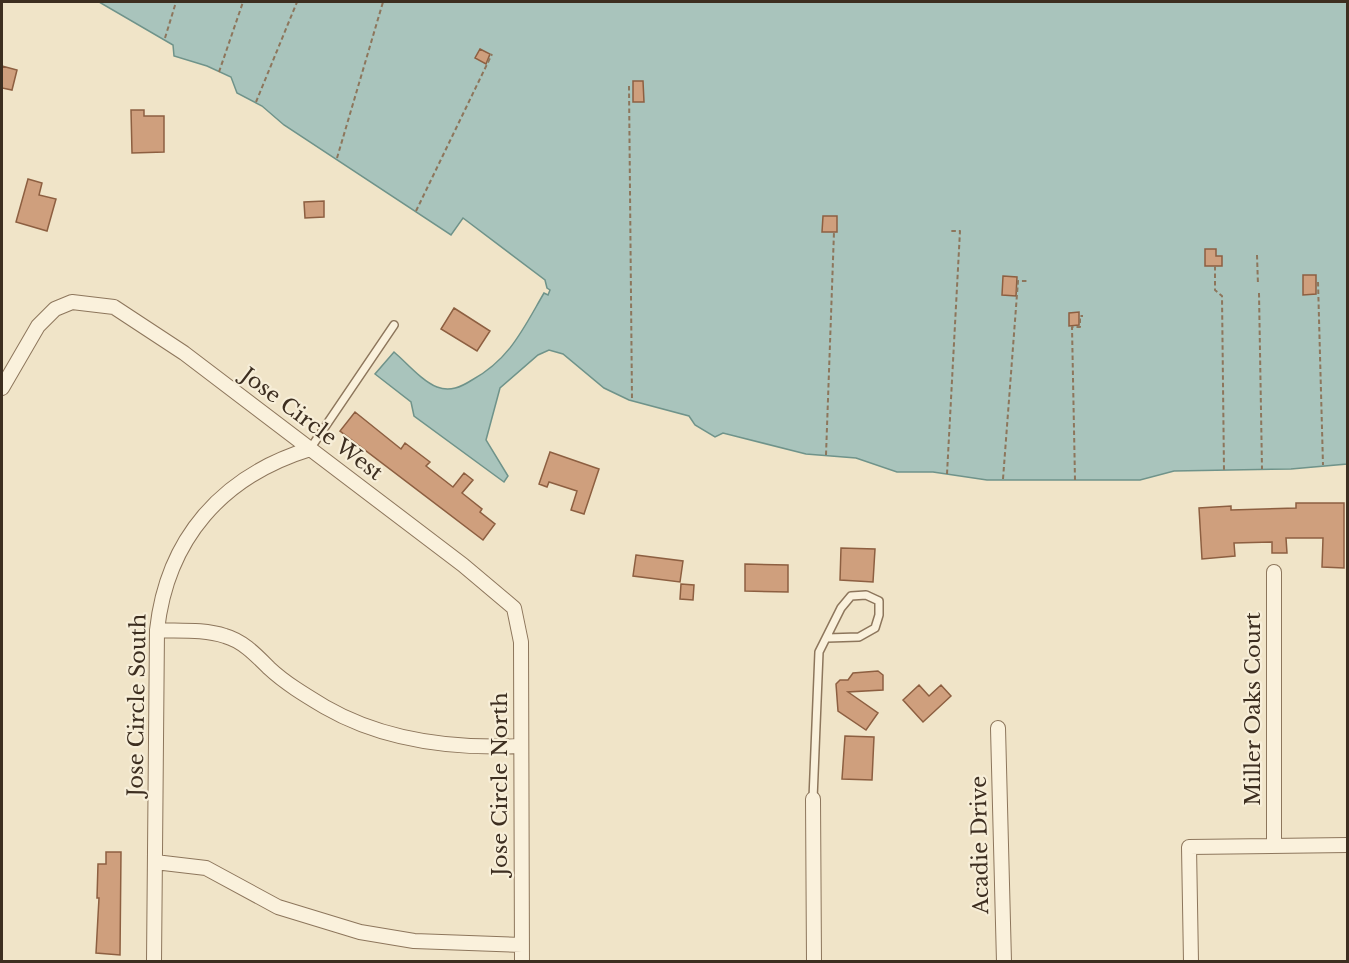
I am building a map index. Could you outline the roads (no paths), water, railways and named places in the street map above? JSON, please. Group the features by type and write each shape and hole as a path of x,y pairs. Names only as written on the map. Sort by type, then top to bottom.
{"street":[{"name":"Jose Circle West","path":"2,388 38,326 56,309 72,302 114,307 184,353 463,565 514,608"},
{"name":"Jose Circle South","path":"154,962 157,630 161,599 174,562 189,535 229,490 261,468 310,449"},
{"name":"Miller Oaks Court","path":"1274,573 1274,845"},
{"name":"Jose Circle North","path":"514,608 521,642 519,746 522,962"},
{"path":"157,630 225,636 252,650 284,680 309,697 343,716 381,731 419,741 473,748 519,746"},
{"name":"Acadie Drive","path":"998,728 1004,962"},
{"path":"813,799 814,962"},
{"path":"1191,962 1189,847 1347,845"},
{"path":"155,862 206,868 278,907 360,932 414,941 522,945"}],"lane":[{"path":"310,449 394,326"},
{"path":"813,799 819,652 827,638 851,596 866,595 879,601 879,615 875,628 859,637 827,638"}],"water":[{"path":"99,2 1347,2 1347,464 1291,469 1174,471 1140,480 987,480 933,472 897,472 856,458 806,454 723,433 715,437 695,425 689,416 629,400 604,388 563,354 549,350 538,355 500,388 486,440 508,476 504,482 414,416 411,402 375,374 394,352 420,376 437,387 451,389 468,383 485,372 506,353 544,293 548,295 550,290 545,280 463,218 451,235 284,125 262,106 237,93 231,77 207,66 174,56 173,45"}]}
